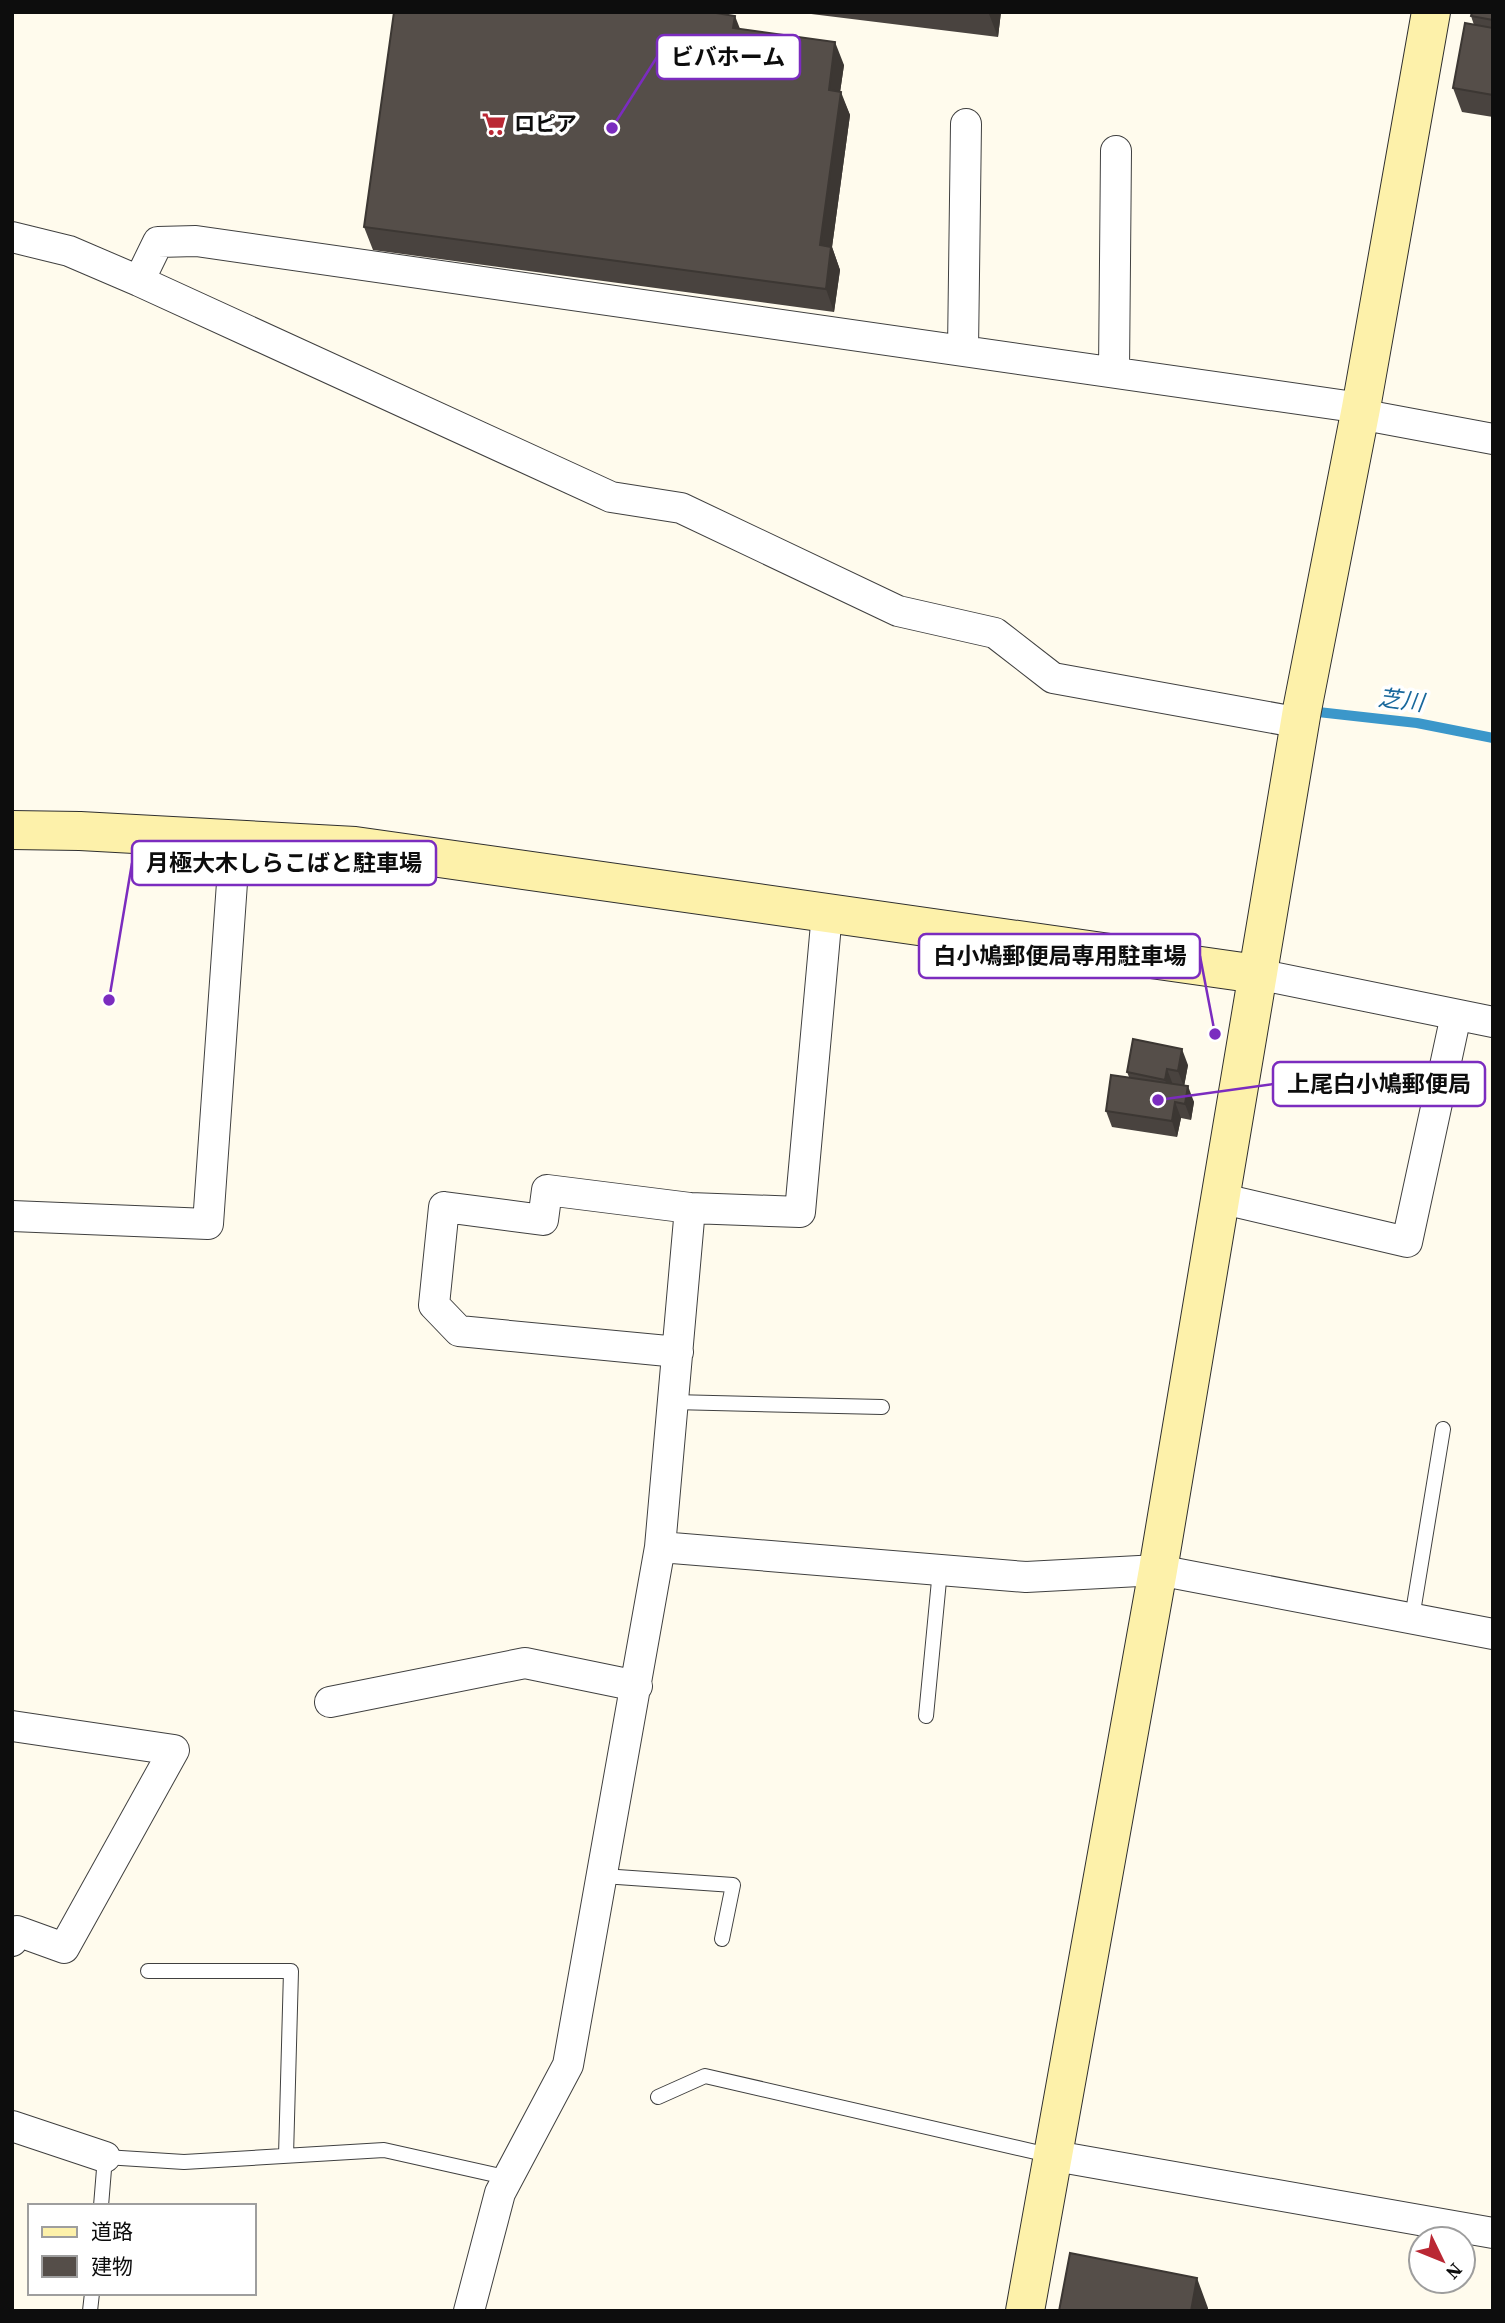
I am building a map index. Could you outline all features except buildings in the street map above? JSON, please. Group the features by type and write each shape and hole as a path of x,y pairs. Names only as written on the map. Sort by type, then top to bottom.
{"street":[{"path":"1026,2311 1158,1570 1256,974 1431,12"},
{"path":"963,351 966,124"},
{"path":"1114,372 1116,150"},
{"path":"12,237 69,251 139,281 611,497 681,508 898,611 995,633 1053,678 1301,723"},
{"path":"139,281 158,242 196,242 1114,372 1360,411 1493,439"},
{"path":"12,830 80,831 355,846 1256,974 1493,1022"},
{"path":"12,1216 208,1224 235,840"},
{"path":"678,1352 459,1331 434,1304 444,1207 543,1220 547,1190 690,1208 800,1212 827,913"},
{"path":"1219,1198 1407,1242 1456,1015"},
{"path":"469,2311 500,2193 568,2065 660,1546 690,1208"},
{"path":"660,1546 1027,1577 1158,1570 1493,1634"},
{"path":"330,1702 525,1662 637,1686"},
{"path":"12,1726 174,1750 64,1948 17,1931 12,1941"},
{"path":"12,2126 105,2157"},
{"path":"1055,2156 1493,2233"}],"lane":[{"path":"673,1402 882,1407"},
{"path":"1412,1618 1443,1429"},
{"path":"926,1716 940,1570"},
{"path":"603,1876 733,1885 722,1940"},
{"path":"148,1971 291,1971 286,2156"},
{"path":"658,2097 705,2076 1055,2156"},
{"path":"100,2204 105,2157 184,2162 384,2150 509,2178"}],"waterway":[{"name":"芝川","path":"1309,711 1417,723 1493,738"}],"place":[{"name":"ロピア","path":"494,124"},
{"name":"ビバホーム","path":"612,128"},
{"name":"月極大木しらこばと駐車場","path":"109,1000"},
{"name":"白小鳩郵便局専用駐車場","path":"1215,1034"},
{"name":"上尾白小鳩郵便局","path":"1158,1100"}]}
